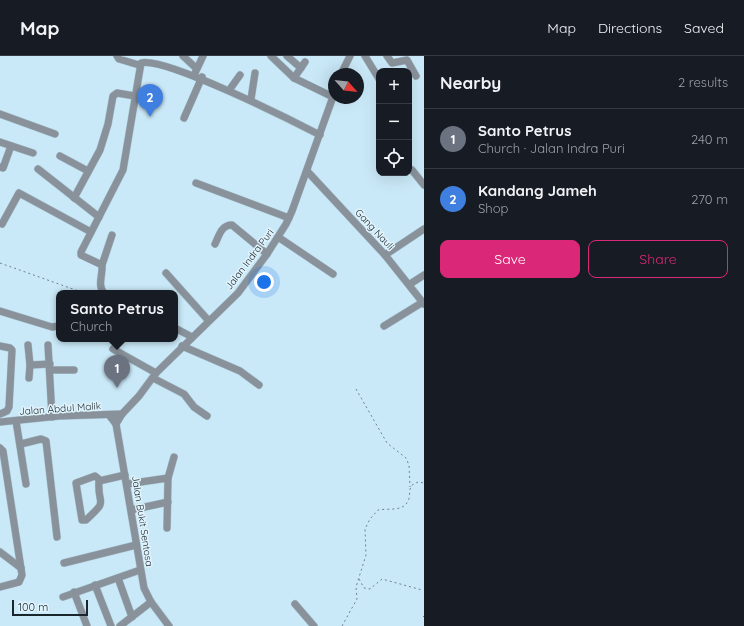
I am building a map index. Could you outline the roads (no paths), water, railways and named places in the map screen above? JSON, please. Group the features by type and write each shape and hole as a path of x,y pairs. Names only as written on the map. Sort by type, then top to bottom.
{"street":[{"path":"117,56 119,59 139,65 147,61 196,70"},
{"path":"183,56 202,77 251,99 320,135"},
{"path":"196,70 203,56"},
{"path":"271,56 294,78 328,94"},
{"path":"287,56 301,68"},
{"path":"344,68 350,56"},
{"path":"365,56 376,74"},
{"path":"387,56 392,63 407,60 416,76"},
{"path":"294,78 305,62"},
{"path":"102,265 81,255 91,232 123,170 139,65"},
{"path":"251,99 256,73"},
{"path":"230,89 240,75"},
{"path":"184,118 202,77"},
{"path":"74,198 100,150 108,124 113,96 117,93 135,96"},
{"name":"Jalan Indra Puri","path":"116,424 122,414 155,375 182,346 238,293 267,254 289,218 330,104"},
{"path":"0,114 55,134"},
{"path":"0,142 33,154"},
{"path":"0,167 3,168 11,146"},
{"path":"60,156 88,171"},
{"path":"38,169 99,217"},
{"path":"412,170 424,185"},
{"name":"Gang Nauli","path":"307,171 385,255 410,284 423,303"},
{"path":"196,183 289,218"},
{"path":"2,224 19,193 91,232"},
{"path":"215,244 223,228 232,225 267,254"},
{"path":"385,255 424,230"},
{"path":"97,290 100,284 103,273 102,265 112,235"},
{"path":"278,237 333,274"},
{"path":"166,273 208,320"},
{"path":"410,284 424,275"},
{"path":"100,284 103,290"},
{"path":"384,326 423,303"},
{"path":"0,311 56,326"},
{"path":"178,329 192,336"},
{"path":"28,345 30,365 29,378"},
{"path":"48,345 52,417"},
{"path":"0,346 10,348 12,350 9,407 7,411 0,414"},
{"path":"182,346 240,371 260,385"},
{"path":"113,349 184,394 194,407 207,416"},
{"path":"30,365 74,370"},
{"name":"Jalan Abdul Malik","path":"0,422 52,417 122,414"},
{"name":"Jalan Bukit Sentosa","path":"109,415 116,424 140,570 146,594 170,626"},
{"path":"16,421 21,444 26,484"},
{"path":"21,444 41,439 46,441 57,537"},
{"path":"0,448 3,451 22,575 19,582 0,586"},
{"path":"167,528 168,478 174,457"},
{"path":"100,480 99,483 102,501 100,507 86,520 82,520 76,483 95,476 100,480 125,475"},
{"path":"127,484 168,478"},
{"path":"131,510 168,502"},
{"path":"64,563 136,545"},
{"path":"0,552 21,568"},
{"path":"63,597 140,570"},
{"path":"118,578 132,616"},
{"path":"95,585 111,626"},
{"path":"74,592 87,626"},
{"path":"120,626 151,602"},
{"path":"295,604 314,626"}],"place":[{"name":"Kandang Jameh","path":"150,117"},
{"name":"Santo Petrus","path":"117,388"}]}
